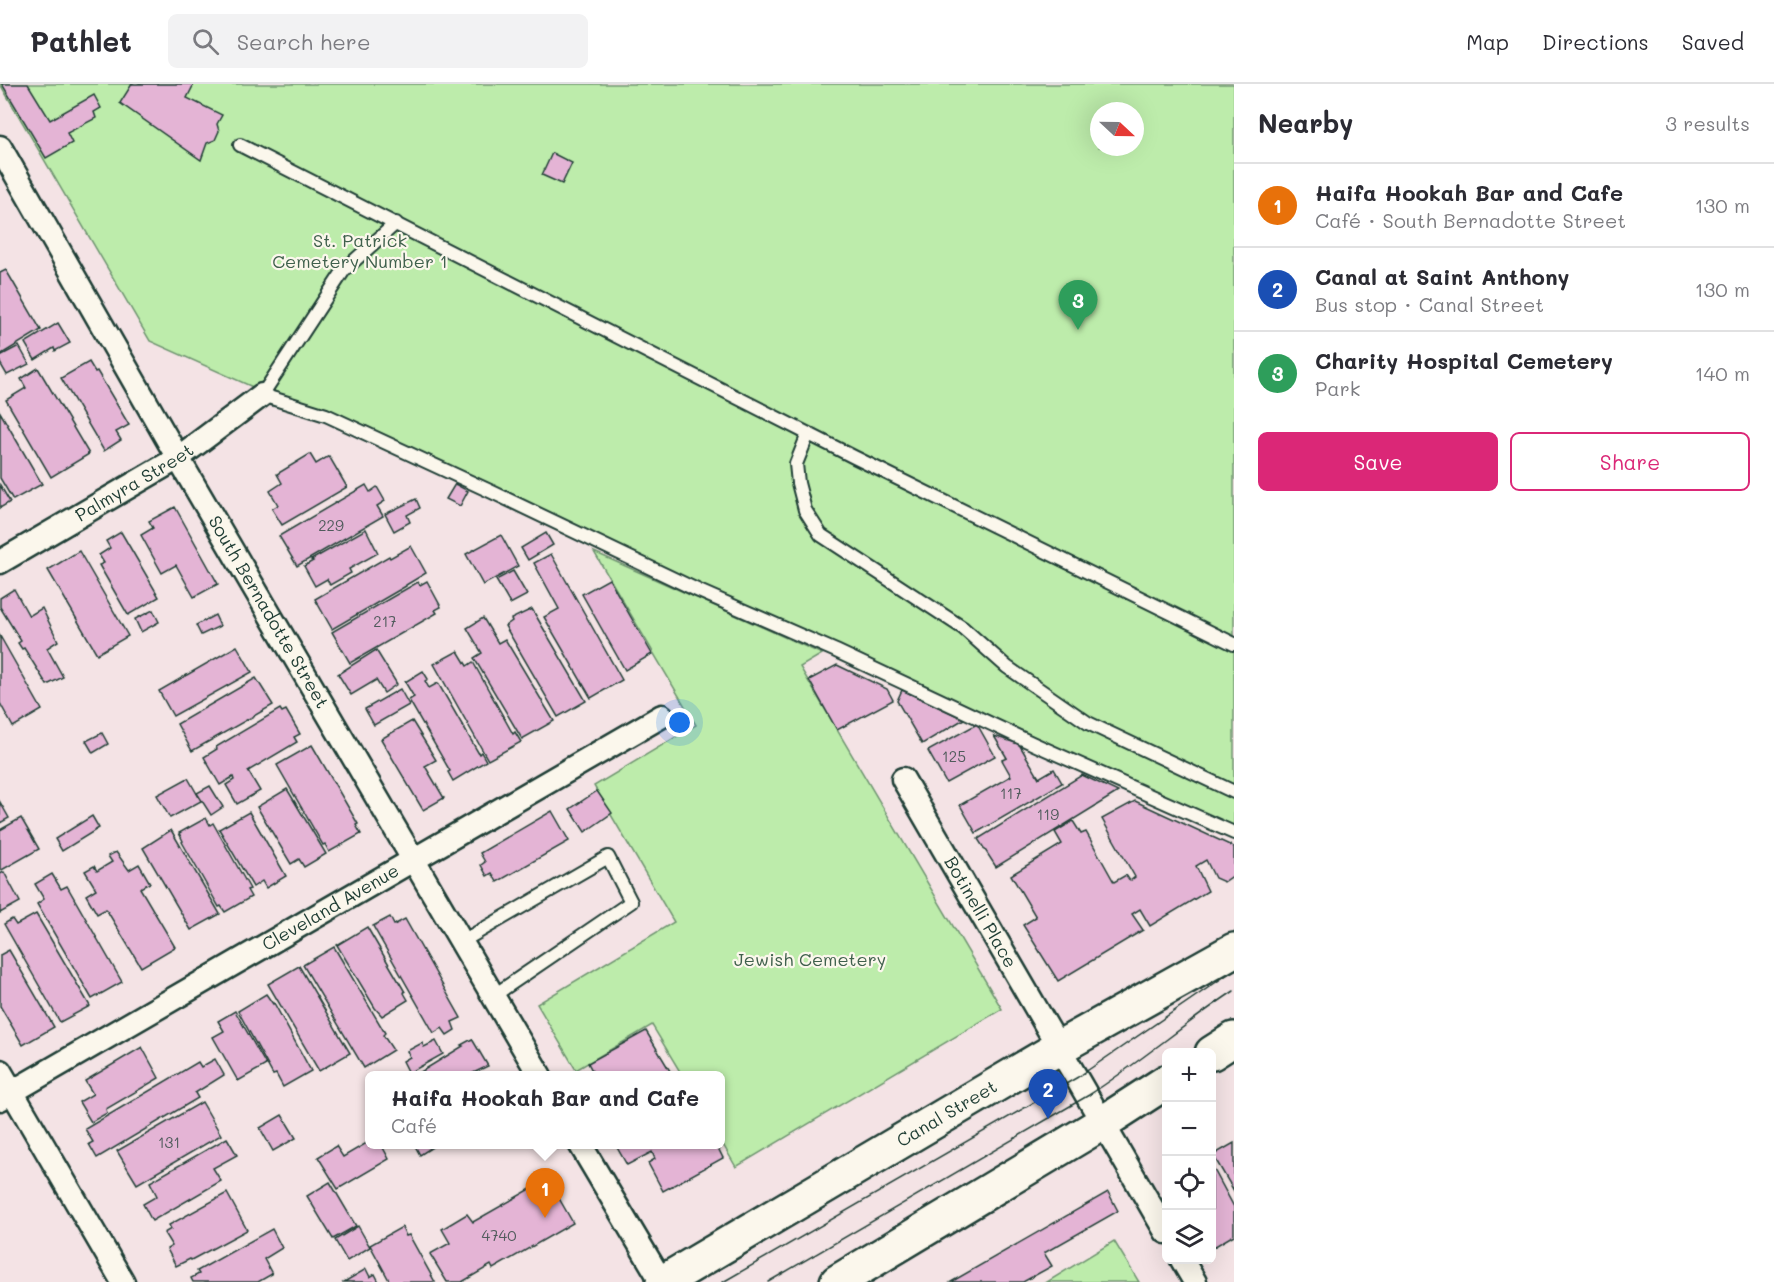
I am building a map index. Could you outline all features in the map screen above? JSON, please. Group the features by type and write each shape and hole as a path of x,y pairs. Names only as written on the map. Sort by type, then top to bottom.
{"main road":[{"name":"Canal Street","path":"663,1282 1060,1047 1234,950"},
{"path":"1216,1050 1234,1039"},
{"path":"837,1282 1162,1085"}],"street":[{"name":"South Bernadotte Street","path":"0,147 178,458 537,1071"},
{"name":"Palmyra Street","path":"0,562 178,458 262,395"},
{"name":"Cleveland Avenue","path":"6,1096 662,716"},
{"name":"Botinelli Place","path":"903,778 1162,1223"},
{"path":"0,1071 6,1096 123,1282"},
{"path":"583,1149 663,1282"},
{"path":"1184,1264 1195,1282"}],"lane":[{"path":"240,145 808,434 1234,644"},
{"path":"396,223 344,270 262,395 326,415 699,591 1234,833"},
{"path":"808,434 796,464 798,483 805,510 821,535 963,628 1007,667 1089,723 1234,792"},
{"path":"461,942 608,857 631,902 493,996"}],"green space":[{"name":"St. Patrick Cemetery Number 1","path":"0,84 1234,84 1234,827 150,341"},
{"name":"Jewish Cemetery","path":"594,552 822,654 800,667 1002,1009 736,1167 725,1148 725,1071 680,1071 652,1025 576,1070 537,1004 674,922 594,786 696,725"},
{"path":"1114,1241 1139,1282 1047,1282"}],"building":[{"path":"2,84 28,84 50,120 94,95 101,108 94,112 96,118 67,133 72,143 46,158"},
{"path":"132,84 194,84 187,98 222,115 217,124 219,131 215,140 207,143 201,160 120,103"},
{"path":"552,153 572,163 562,184 542,175"},
{"path":"6,270 41,330 0,355 0,273"},
{"path":"58,323 70,343 55,351 54,348 35,360 25,343"},
{"path":"19,346 29,364 7,375 0,363 0,356"},
{"path":"89,362 95,372 97,371 129,425 116,432 121,440 104,451 61,378"},
{"path":"38,368 89,454 51,477 6,400 26,388 21,379"},
{"path":"0,412 42,484 13,500 0,478"},
{"path":"310,454 316,464 329,456 347,487 282,525 272,509 278,505 270,491 282,483 277,474"},
{"path":"455,484 468,491 460,506 446,499"},
{"path":"0,485 10,502 0,508"},
{"path":"366,485 370,492 377,487 385,501 377,506 383,516 297,566 279,536"},
{"path":"416,499 420,508 407,515 410,522 394,531 385,514"},
{"path":"175,507 218,584 194,597 176,565 162,573 141,535 153,528 149,521"},
{"path":"366,529 378,553 349,569 351,573 330,585 327,579 315,586 304,566"},
{"path":"121,532 159,597 128,615 99,565 104,563 99,555 110,548 106,541"},
{"path":"546,533 553,545 528,560 521,548"},
{"path":"501,535 518,566 483,585 466,554"},
{"path":"411,546 426,573 332,629 315,599 389,556 390,558"},
{"path":"79,551 128,636 97,654 48,570"},
{"path":"551,554 622,680 591,698 544,617 559,609 534,563"},
{"path":"513,571 527,595 510,604 496,580"},
{"path":"609,579 652,654 625,670 582,594"},
{"path":"427,581 441,607 435,610 437,613 350,663 332,632 418,582 420,585"},
{"path":"14,589 29,616 42,608 58,641 47,648 63,677 47,685 24,648 22,649 18,643 21,641 0,607 0,598"},
{"path":"532,609 586,701 558,717 505,626 512,621 511,619"},
{"path":"153,610 159,622 141,632 135,619"},
{"path":"215,615 220,626 201,635 196,625"},
{"path":"483,618 498,643 505,639 554,721 522,739 474,658 482,653 467,628"},
{"path":"0,636 42,710 13,727 0,703"},
{"path":"237,646 252,672 173,716 159,691"},
{"path":"376,650 397,684 384,693 376,680 351,695 338,674"},
{"path":"458,651 467,666 473,662 513,734 515,732 521,742 488,760 434,664"},
{"path":"837,665 887,689 893,700 837,730 809,680"},
{"path":"423,671 428,679 425,681 429,688 438,683 479,754 481,752 486,761 453,781 448,772 450,771 409,700 414,697 405,682"},
{"path":"256,678 273,705 192,751 177,724"},
{"path":"400,689 409,705 374,725 365,709"},
{"path":"902,690 964,719 922,744 897,701"},
{"path":"280,709 282,712 286,710 300,734 294,737 297,742 248,771 260,791 237,804 226,785 234,780 233,777 220,785 204,757 217,749 216,747"},
{"path":"412,721 436,760 425,766 444,798 423,810 381,739"},
{"path":"977,724 995,756 946,783 928,751"},
{"path":"102,733 108,744 93,753 86,741"},
{"path":"994,736 1019,744 1039,778 1054,769 1062,783 976,833 960,805 1011,776 1002,760 1007,758"},
{"path":"312,745 358,824 356,825 361,834 329,852 277,765"},
{"path":"1082,775 1118,792 996,867 978,839"},
{"path":"188,778 201,801 170,818 157,795"},
{"path":"210,786 223,807 211,815 197,793"},
{"path":"287,789 326,854 304,867 299,859 291,864 257,807"},
{"path":"597,791 612,813 585,832 570,809"},
{"path":"1135,801 1234,847 1234,875 1224,882 1215,878 1206,860 1196,866 1208,891 1150,926 1140,909 1132,914 1143,930 1058,981 1023,925 1036,917 1011,875 1062,844 1055,832 1073,821 1081,834 1086,832 1114,882 1126,875 1130,881 1135,877 1102,819"},
{"path":"0,802 9,818 0,823"},
{"path":"552,811 569,841 497,882 492,873 487,876 481,865 485,862 480,853"},
{"path":"249,812 286,876 266,888 262,881 253,887 219,829"},
{"path":"92,816 99,828 62,851 55,839"},
{"path":"21,818 39,849 0,871 0,830"},
{"path":"206,818 210,825 213,823 250,889 247,890 251,897 225,912 221,906 219,907 179,833"},
{"path":"171,830 220,914 191,930 143,848"},
{"path":"116,852 129,870 139,864 150,883 140,888 175,947 141,967 106,909 97,914 86,895 96,889 85,871 94,866 97,871 112,862 108,856"},
{"path":"4,872 20,902 0,913 0,874"},
{"path":"52,874 61,889 67,886 122,982 92,999 37,904 44,899 35,884"},
{"path":"36,914 90,1006 60,1022 4,924 12,919 16,925"},
{"path":"390,917 394,925 405,919 461,1018 452,1022 455,1030 447,1035 442,1028 434,1033 373,926"},
{"path":"367,927 408,1000 382,1016 337,945"},
{"path":"334,947 393,1050 364,1068 303,965"},
{"path":"9,950 54,1027 23,1045 0,1006 0,955"},
{"path":"299,966 350,1053 319,1071 268,984"},
{"path":"266,994 274,1003 311,1071 283,1087 276,1074 273,1075 238,1011"},
{"path":"235,1011 266,1065 238,1081 213,1037 224,1031 218,1021"},
{"path":"646,1031 670,1071 592,1071 588,1063"},
{"path":"472,1039 488,1066 478,1071 422,1071 463,1046 461,1045"},
{"path":"436,1041 443,1054 413,1071 408,1071 403,1061 410,1057 407,1051 422,1043 424,1047"},
{"path":"142,1047 159,1078 106,1109 107,1113 91,1122 79,1102 93,1094 85,1081"},
{"path":"215,1059 224,1075 195,1093 198,1098 97,1158 89,1144 93,1142 85,1129 198,1062 201,1067"},
{"path":"202,1102 221,1135 137,1184 117,1151"},
{"path":"282,1115 296,1138 273,1151 260,1128"},
{"path":"227,1138 237,1155 213,1168 221,1181 152,1221 143,1204 157,1196 150,1182"},
{"path":"1234,1143 1234,1191 1216,1160 1216,1153"},
{"path":"365,1144 365,1149 384,1149 389,1159 338,1189 318,1157 336,1146 343,1157"},
{"path":"417,1149 429,1149 420,1155"},
{"path":"618,1149 718,1149 723,1158 663,1191 648,1163 655,1159 652,1152 627,1165"},
{"path":"1216,1173 1234,1207 1234,1235 1216,1246"},
{"path":"548,1179 573,1223 493,1269 491,1265 462,1282 447,1282 430,1254 450,1243 442,1229 467,1214 473,1222"},
{"path":"330,1182 356,1226 333,1239 307,1196"},
{"path":"1108,1192 1118,1211 1044,1253 1052,1266 1023,1282 951,1282"},
{"path":"227,1193 247,1230 176,1266 167,1249 172,1246 164,1233 171,1229 169,1225"},
{"path":"358,1226 370,1247 347,1261 335,1240"},
{"path":"402,1227 406,1236 409,1235 435,1282 390,1282 370,1245"},
{"path":"272,1229 282,1248 264,1259 272,1274 258,1282 193,1282 191,1278 199,1274 197,1271"},
{"path":"366,1269 370,1277 375,1274 379,1282 344,1282"}],"tram line":[{"path":"723,1282 1078,1077 1234,970"},
{"path":"768,1282 1089,1095 1234,991"}],"place":[{"name":"Charity Hospital Cemetery","path":"1078,330"},
{"name":"Canal at Saint Anthony","path":"1048,1119"},
{"name":"Haifa Hookah Bar and Cafe","path":"545,1218"}]}
